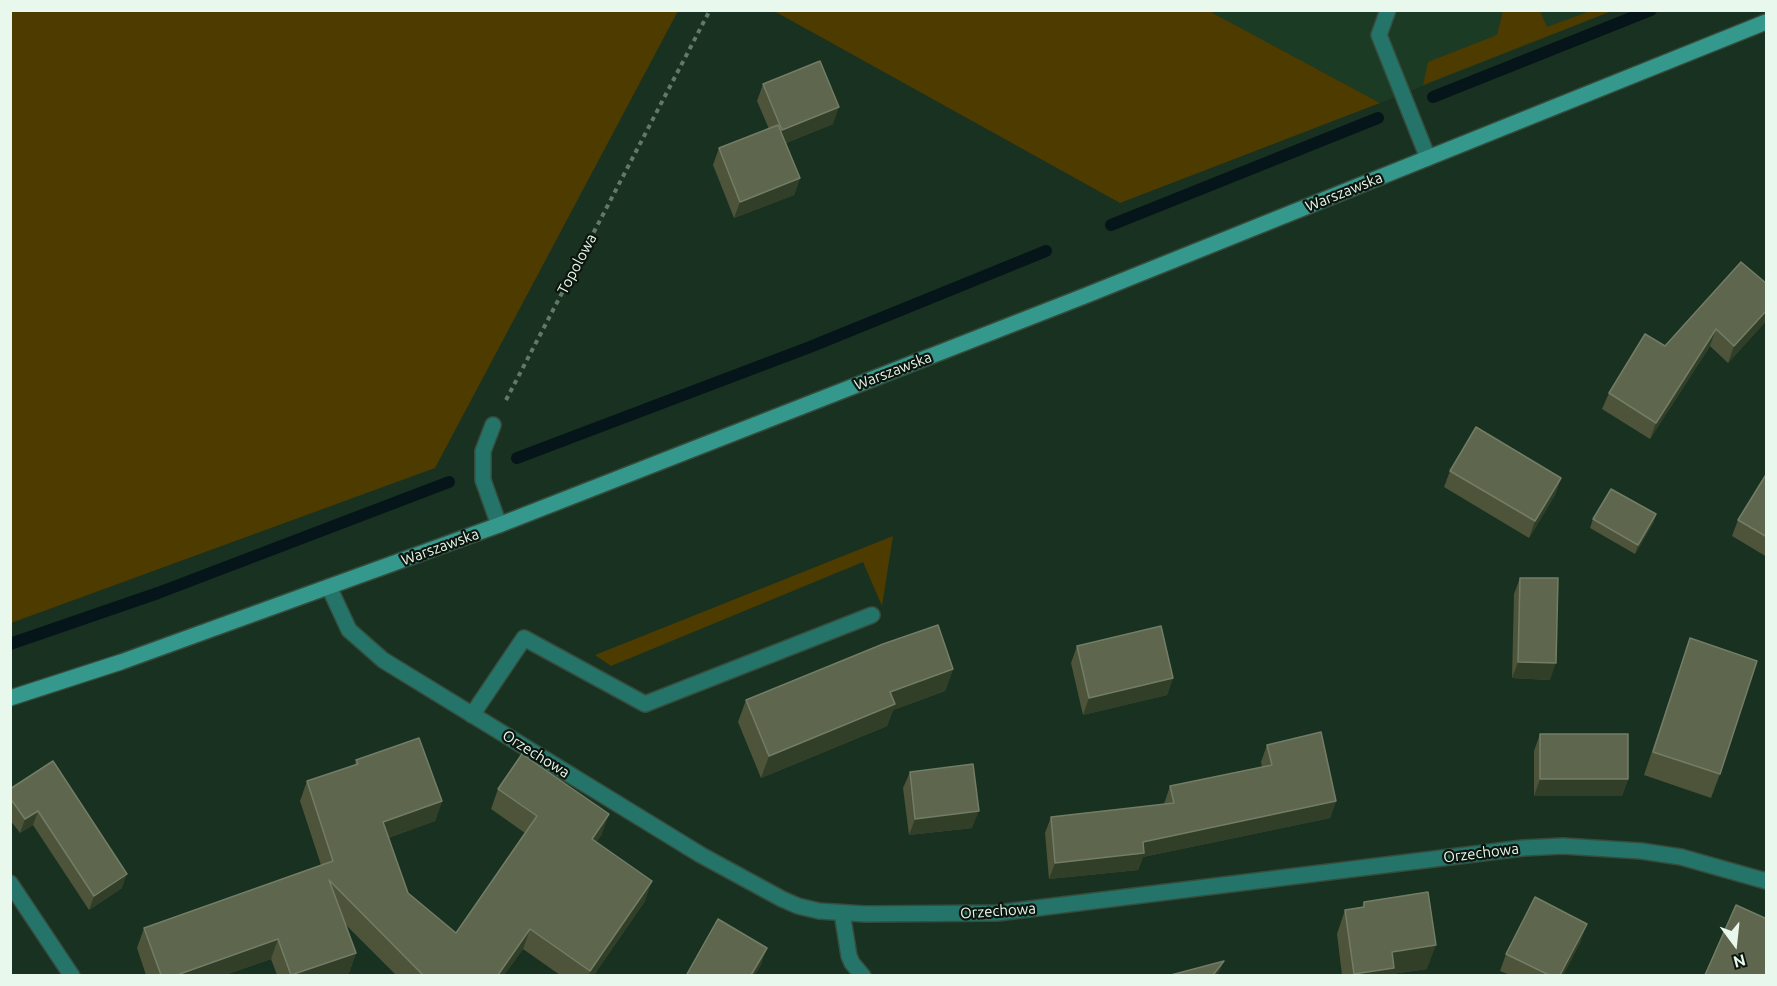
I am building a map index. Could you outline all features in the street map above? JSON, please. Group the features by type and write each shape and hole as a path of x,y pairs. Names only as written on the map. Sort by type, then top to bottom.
{"main road":[{"name":"Warszawska","path":"10,698 121,662 499,525 1087,295 1767,22"}],"street":[{"path":"1388,10 1379,35 1428,158"},
{"path":"493,425 483,451 483,480 499,525"},
{"name":"Orzechowa","path":"329,587 349,630 383,660 713,862 798,906 819,911 997,913 1523,848 1563,846 1641,851 1691,860 1767,881"},
{"path":"472,715 524,638 645,704 872,615"},
{"path":"10,883 72,975"},
{"path":"842,913 849,956 863,975"}],"path":[{"name":"Topolowa","path":"493,425 710,10"}],"shaded area":[{"path":"11,10 678,11 435,468 11,623"},
{"path":"774,11 1209,11 1380,103 1120,203"},
{"path":"1209,11 1612,11 1380,103"},
{"path":"1503,11 1540,11 1547,27 1590,11 1612,11 1423,85 1428,62 1497,35"},
{"path":"893,536 882,606 863,562 611,666 595,655"}],"building":[{"path":"820,61 839,107 782,130 763,84"},
{"path":"778,125 800,178 740,202 719,148"},
{"path":"1741,262 1767,284 1767,310 1734,346 1716,329 1656,423 1609,393 1645,334 1665,346"},
{"path":"1476,427 1561,478 1535,521 1450,471"},
{"path":"1767,473 1767,537 1738,520"},
{"path":"1611,489 1656,514 1638,545 1593,519"},
{"path":"1520,578 1558,578 1556,663 1518,662"},
{"path":"938,625 953,669 890,692 895,704 769,756 746,700 883,644"},
{"path":"1161,626 1173,678 1089,698 1077,646"},
{"path":"1690,638 1757,661 1720,774 1653,752"},
{"path":"1321,732 1336,801 1143,842 1144,853 1055,863 1051,817 1174,803 1170,786 1272,765 1267,745"},
{"path":"1540,734 1628,734 1628,779 1540,779"},
{"path":"419,738 442,801 383,822 408,893 456,933 537,816 498,789 522,754 609,814 592,839 652,881 590,971 530,929 498,975 423,975 329,880 356,953 291,975 278,939 177,975 161,975 144,928 333,861 307,781 358,764 356,760"},
{"path":"53,761 127,874 94,896 38,811 25,819 10,798 10,789"},
{"path":"973,764 979,811 915,819 910,772"},
{"path":"1428,892 1436,945 1392,952 1394,968 1354,974 1345,910 1364,907 1364,902"},
{"path":"1535,897 1587,924 1560,975 1549,975 1506,954"},
{"path":"1736,905 1767,919 1767,975 1705,975"},
{"path":"718,919 767,948 751,975 687,974"},
{"path":"1224,961 1213,975 1171,975"}],"waterway":[{"path":"1433,97 1651,10"},
{"path":"1111,225 1378,118"},
{"path":"517,458 810,347 1046,251"},
{"path":"10,644 158,593 449,482"}]}
